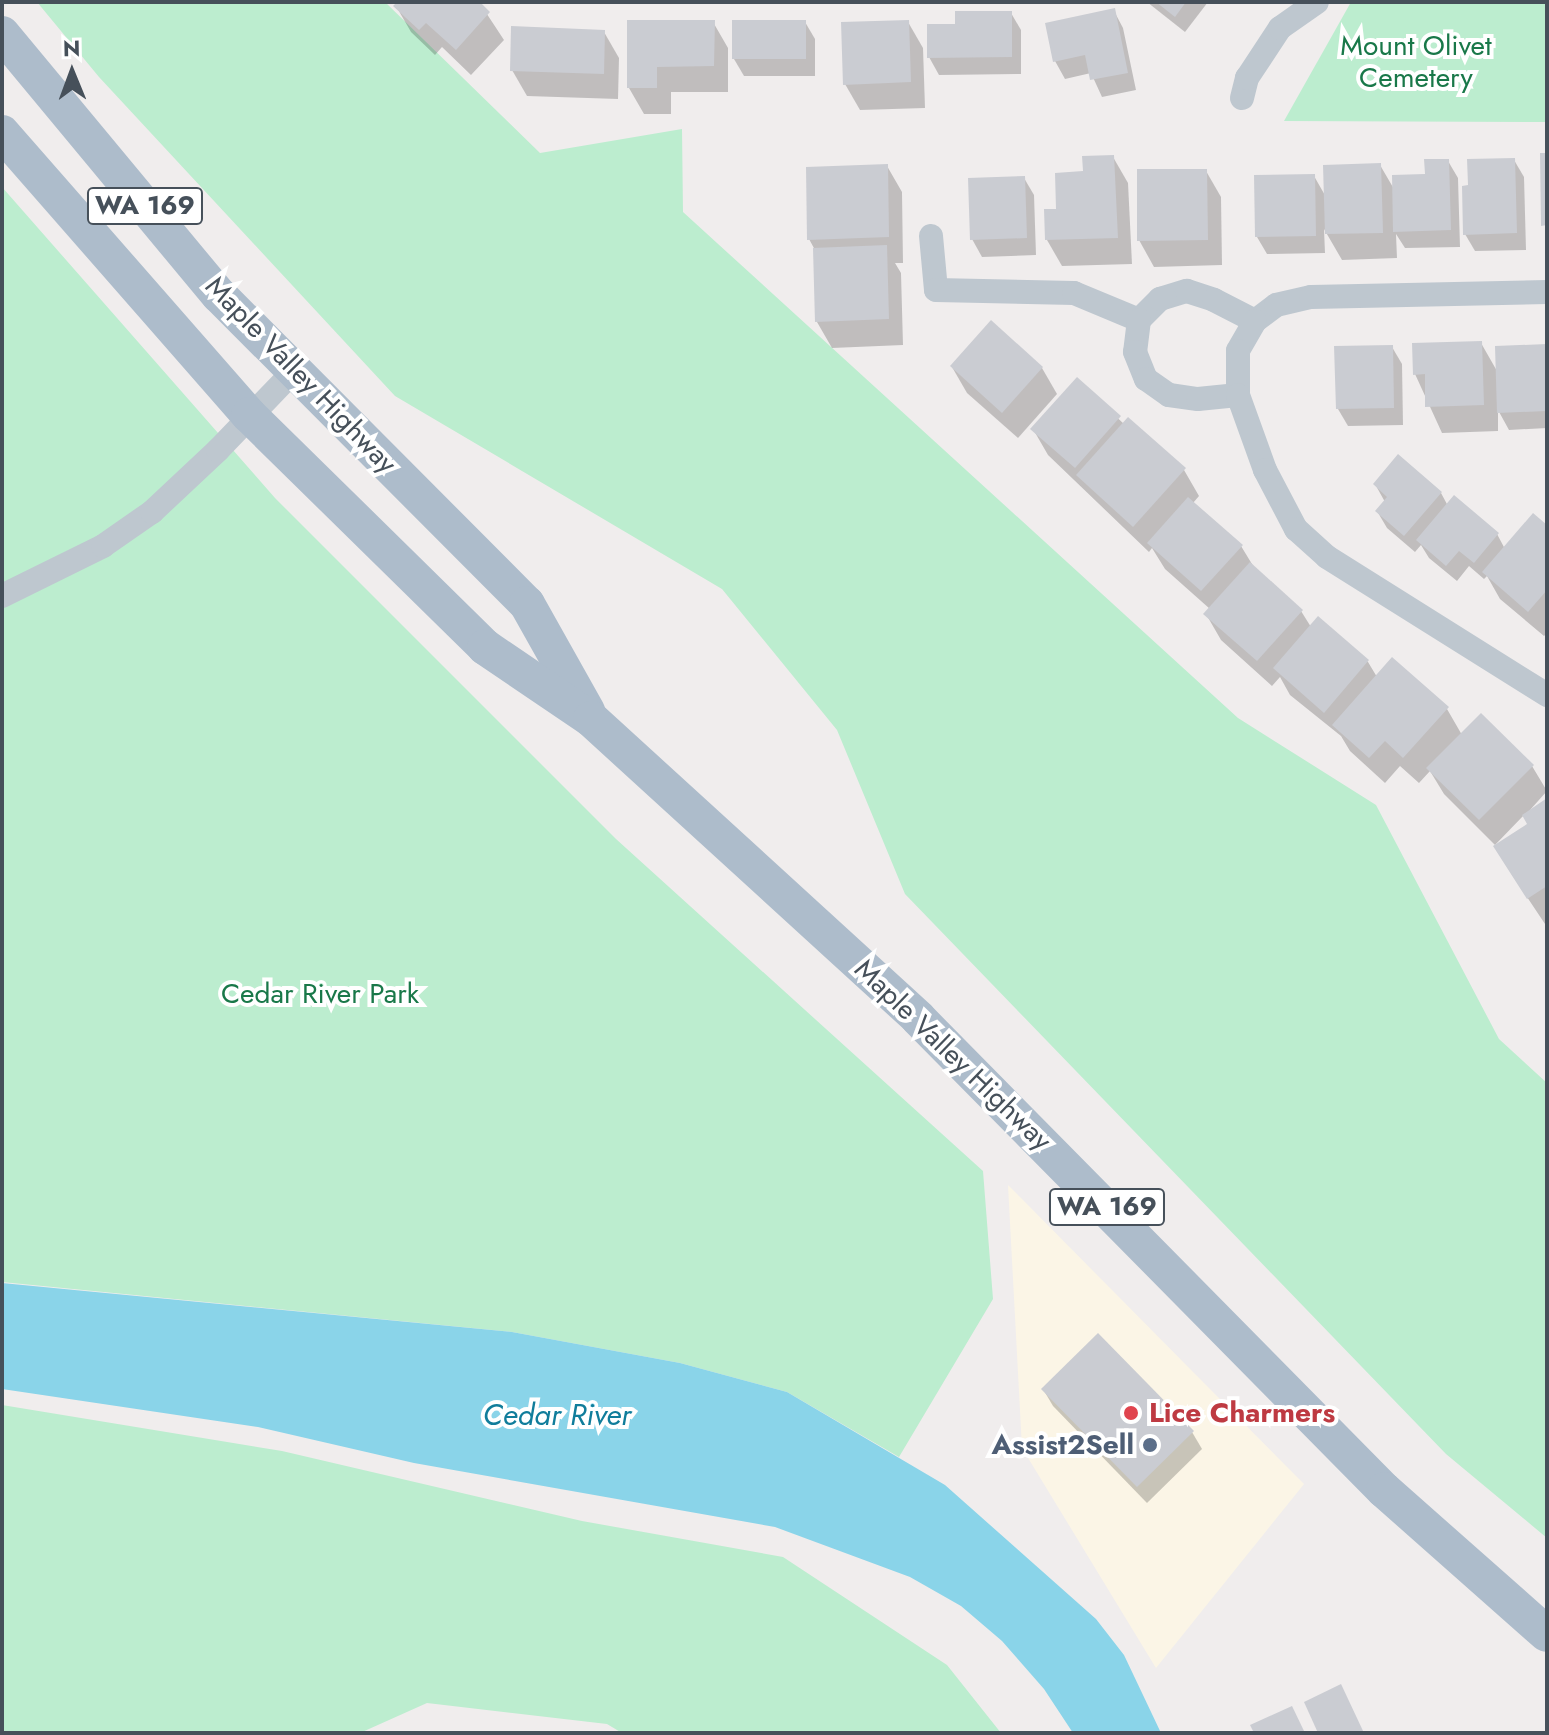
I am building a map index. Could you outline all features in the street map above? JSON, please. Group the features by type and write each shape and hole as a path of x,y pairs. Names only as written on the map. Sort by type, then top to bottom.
{"main road":[{"name":"Maple Valley Highway","path":"2,34 219,295 527,604 591,719"},
{"name":"Maple Valley Highway","path":"2,133 249,415 485,647 591,719 918,1018 1384,1490 1547,1634"}],"street":[{"path":"1242,98 1247,78 1280,28 1317,2"},
{"path":"931,236 936,290 1074,293 1139,320"},
{"path":"1238,395 1198,399 1169,395 1146,379 1135,352 1139,320 1160,299 1187,291 1214,300 1255,321"},
{"path":"1547,292 1311,297 1276,305 1255,321 1238,351 1238,395 1269,480 1296,529 1327,557 1547,695"},
{"path":"2,596 103,546 152,512 218,450 295,370"}],"shaded area":[{"path":"1008,1185 1304,1484 1156,1668 1022,1448"}],"green space":[{"path":"37,2 385,2 540,153 682,129 683,212 1238,718 1376,805 1499,1039 1547,1083 1547,1538 1446,1454 905,894 837,730 722,589 395,396 99,77"},
{"name":"Mount Olivet Cemetery","path":"1351,2 1547,2 1547,122 1284,121"},
{"name":"Cedar River Park","path":"2,187 275,498 616,839 983,1171 993,1299 899,1457 787,1392 680,1363 512,1332 2,1282"},
{"path":"2,1405 282,1451 582,1521 783,1557 947,1665 1001,1733 622,1733 607,1724 427,1703 360,1733 2,1733"}],"water":[{"name":"Cedar River","path":"2,1283 512,1332 680,1363 787,1392 945,1485 1096,1619 1124,1655 1161,1733 1073,1733 1044,1689 1002,1641 961,1606 910,1577 775,1527 414,1463 258,1427 2,1389"}],"building":[{"path":"397,2 480,2 490,12 456,50 426,23 419,30 393,6"},
{"path":"1156,2 1186,2 1175,17"},
{"path":"1115,8 1128,73 1090,80 1085,55 1053,62 1045,23"},
{"path":"955,11 1012,11 1012,57 927,58 927,24 955,24"},
{"path":"627,20 715,20 714,66 657,67 657,88 627,88"},
{"path":"732,20 806,20 806,59 732,59"},
{"path":"909,20 911,82 843,85 841,22"},
{"path":"511,26 605,30 604,74 510,71"},
{"path":"1540,153 1547,153 1547,225 1541,226"},
{"path":"1114,155 1118,238 1045,240 1044,209 1056,209 1055,173 1083,171 1082,156"},
{"path":"1515,158 1517,233 1463,235 1462,186 1468,185 1467,159"},
{"path":"1424,159 1449,159 1451,230 1393,232 1392,175 1425,174"},
{"path":"1381,163 1383,233 1325,234 1323,165"},
{"path":"888,164 889,237 807,240 806,167"},
{"path":"1137,169 1207,169 1208,240 1137,241"},
{"path":"1315,174 1316,236 1255,237 1254,175"},
{"path":"1025,176 1027,238 970,240 968,178"},
{"path":"887,245 889,319 815,322 813,248"},
{"path":"991,320 1043,367 1002,413 950,366"},
{"path":"1482,341 1484,405 1425,407 1425,374 1413,375 1412,343"},
{"path":"1547,344 1547,411 1497,413 1495,346"},
{"path":"1393,345 1394,408 1336,409 1334,346"},
{"path":"1077,377 1121,416 1075,468 1030,429"},
{"path":"1128,417 1186,468 1133,527 1076,475"},
{"path":"1398,454 1442,492 1404,536 1375,511 1387,497 1373,484"},
{"path":"1454,495 1499,533 1474,563 1459,551 1446,566 1416,540"},
{"path":"1188,497 1243,545 1201,591 1147,543"},
{"path":"1533,513 1547,525 1547,590 1528,612 1482,572"},
{"path":"1250,562 1303,610 1257,661 1203,614"},
{"path":"1318,616 1369,660 1324,713 1273,668"},
{"path":"1392,657 1449,707 1403,758 1385,741 1369,758 1332,725"},
{"path":"1481,713 1534,765 1479,820 1426,768"},
{"path":"1547,798 1547,886 1527,899 1493,846 1527,824 1522,815"},
{"path":"1098,1333 1194,1431 1137,1487 1041,1389"},
{"path":"1341,1684 1364,1733 1318,1733 1304,1702"},
{"path":"1292,1706 1305,1733 1254,1733 1250,1725"}],"place":[{"name":"Lice Charmers","path":"1131,1413"},
{"name":"Assist2Sell","path":"1150,1445"}]}
